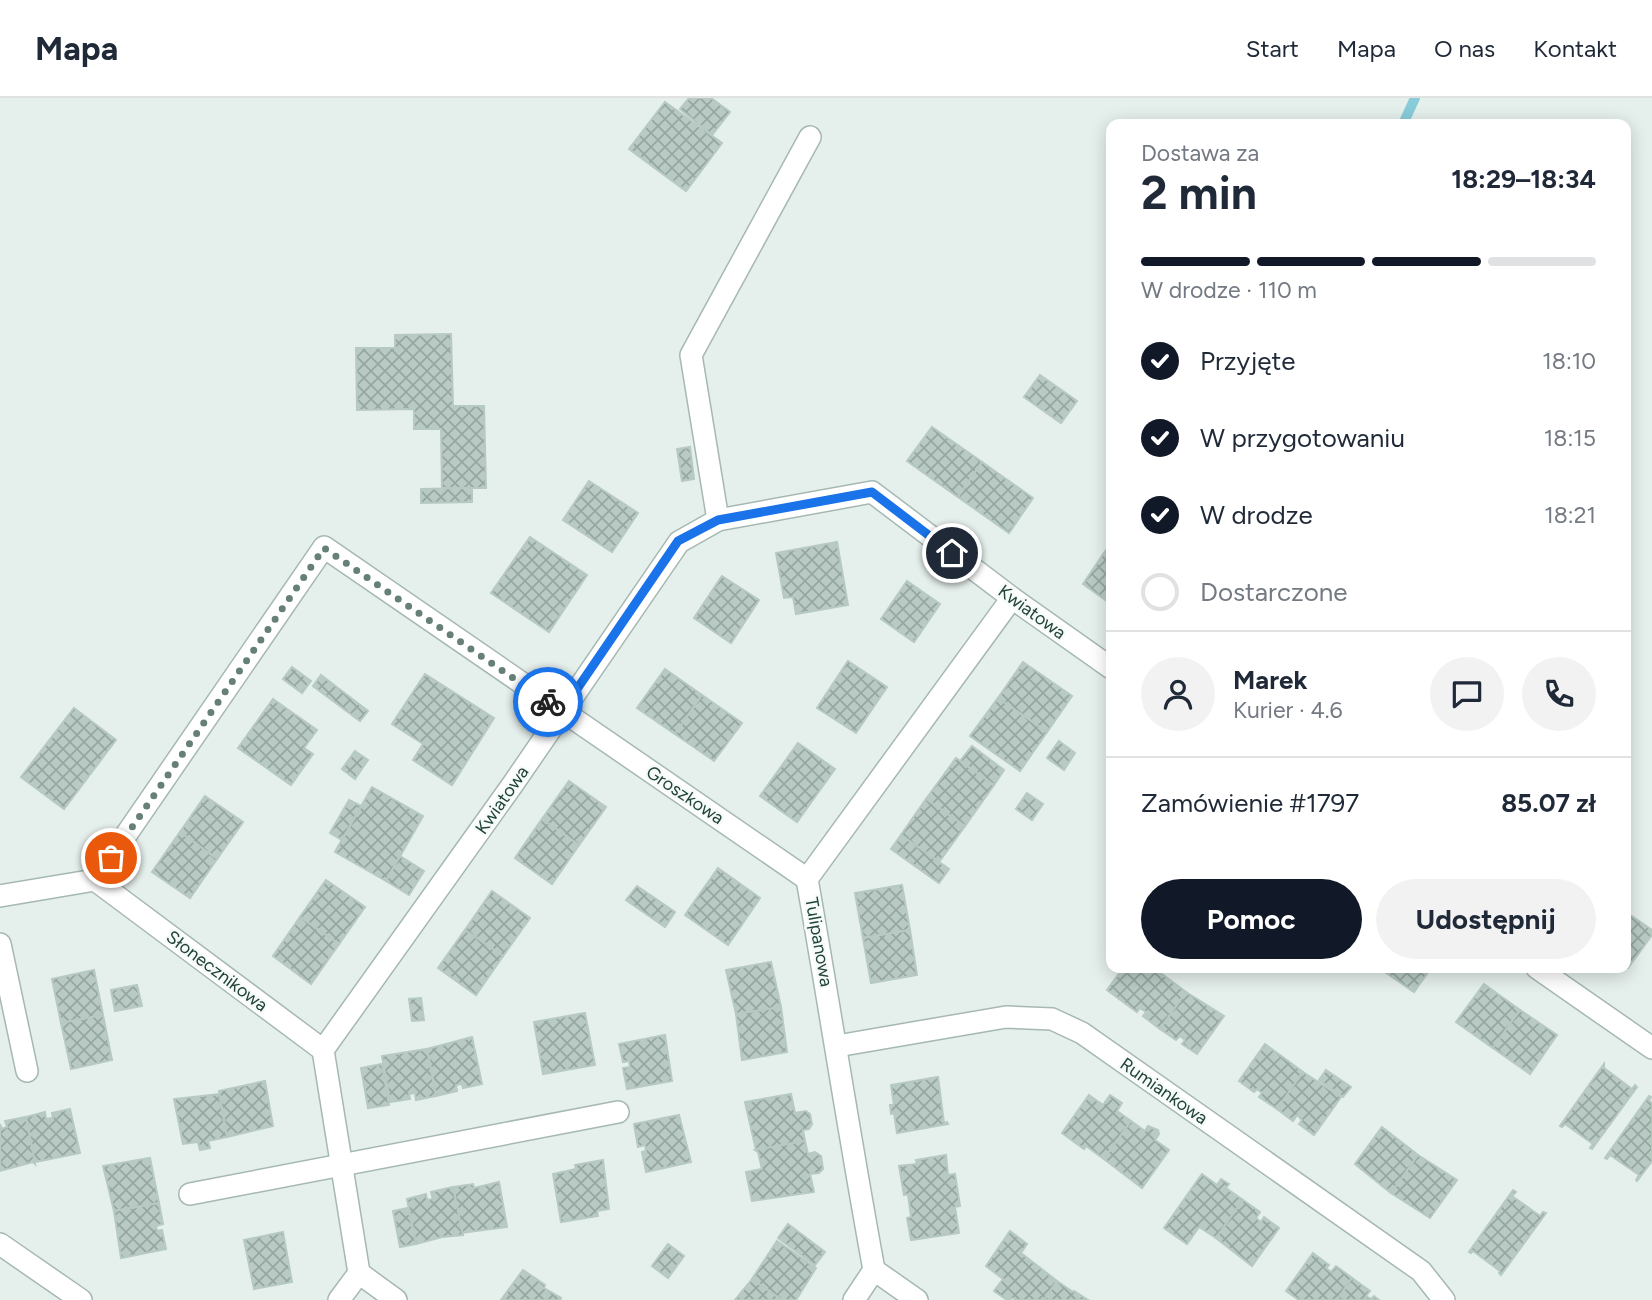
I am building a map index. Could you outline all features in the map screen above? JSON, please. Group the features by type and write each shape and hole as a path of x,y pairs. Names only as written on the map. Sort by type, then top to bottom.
{"street":[{"path":"718,520 691,355 810,138"},
{"name":"Kwiatowa","path":"323,1049 513,784 678,541 718,520 872,492 1012,598 1106,664"},
{"name":"Groszkowa","path":"95,880 324,548 807,878"},
{"name":"Tulipanowa","path":"874,1270 807,878 1012,598"},
{"path":"0,896 95,880"},
{"name":"Słonecznikowa","path":"95,880 323,1049"},
{"path":"0,944 27,1071"},
{"path":"1544,973 1652,1048"},
{"name":"Rumiankowa","path":"837,1046 1006,1017 1052,1019 1082,1033 1421,1271 1444,1300"},
{"path":"323,1049 359,1273 396,1300"},
{"path":"190,1194 618,1112"},
{"path":"0,1244 54,1293 80,1300"},
{"path":"854,1300 874,1270 917,1300"},
{"path":"340,1300 359,1273"}],"building":[{"path":"689,98 711,98 730,112 712,135 680,109"},
{"path":"665,102 722,143 686,191 629,149"},
{"path":"451,334 453,406 484,406 486,488 442,488 441,429 414,429 414,409 357,410 356,348 395,348 395,335"},
{"path":"1040,375 1077,401 1061,423 1024,397"},
{"path":"932,427 982,462 958,497 907,461"},
{"path":"690,447 694,479 682,481 677,449"},
{"path":"982,462 1033,498 1009,533 958,497"},
{"path":"589,481 638,513 612,552 563,520"},
{"path":"472,488 472,502 421,503 421,489"},
{"path":"530,537 587,575 549,632 491,593"},
{"path":"837,542 848,605 796,614 793,597 784,598 776,553"},
{"path":"1106,550 1106,600 1083,584"},
{"path":"722,576 759,600 731,643 694,618"},
{"path":"907,581 940,604 914,642 881,619"},
{"path":"848,661 887,687 856,733 817,708"},
{"path":"1023,662 1072,696 1047,732 998,698"},
{"path":"292,667 311,681 302,693 283,679"},
{"path":"665,669 702,695 675,734 637,708"},
{"path":"425,674 494,718 452,785 413,760 423,744 392,724"},
{"path":"321,675 368,711 360,721 313,686"},
{"path":"702,695 742,723 714,761 675,734"},
{"path":"998,698 1047,732 1020,771 970,736"},
{"path":"273,699 317,730 304,748 313,754 291,785 238,748"},
{"path":"74,708 116,740 64,809 21,777"},
{"path":"1059,741 1075,753 1064,770 1047,758"},
{"path":"798,743 835,769 797,822 760,796"},
{"path":"972,746 1004,770 994,785 960,761"},
{"path":"355,751 368,760 355,779 342,769"},
{"path":"956,758 994,785 965,826 926,799"},
{"path":"569,781 606,807 579,845 542,819"},
{"path":"372,787 423,816 386,881 335,852"},
{"path":"1027,793 1043,804 1032,820 1016,809"},
{"path":"205,796 243,822 217,859 180,832"},
{"path":"926,799 965,826 939,862 901,835"},
{"path":"349,800 361,806 342,840 330,833"},
{"path":"542,819 579,845 552,884 515,858"},
{"path":"180,832 217,859 190,898 152,872"},
{"path":"901,835 949,869 939,883 891,849"},
{"path":"400,856 424,871 409,895 386,881"},
{"path":"718,868 760,898 728,945 685,915"},
{"path":"326,880 365,907 339,944 300,917"},
{"path":"902,885 910,930 863,938 855,893"},
{"path":"637,886 675,912 665,927 626,900"},
{"path":"492,891 530,918 503,956 465,930"},
{"path":"1631,915 1652,930 1652,935 1631,964"},
{"path":"300,917 339,944 311,984 273,956"},
{"path":"465,930 503,956 476,995 438,968"},
{"path":"910,930 917,975 871,983 863,938"},
{"path":"771,962 781,1007 736,1014 726,970"},
{"path":"94,970 103,1015 61,1023 52,979"},
{"path":"1119,973 1161,973 1186,992 1160,1029 1143,1016 1146,1012 1140,1008 1137,1012 1107,990"},
{"path":"1386,973 1427,973 1414,992"},
{"path":"1484,984 1520,1010 1493,1048 1456,1022"},
{"path":"137,985 142,1006 115,1011 111,990"},
{"path":"1186,992 1224,1016 1197,1054 1182,1044 1185,1040 1180,1036 1176,1040 1160,1029"},
{"path":"421,998 424,1020 412,1021 409,999"},
{"path":"781,1007 787,1052 742,1060 736,1014"},
{"path":"1520,1010 1557,1035 1530,1074 1493,1048"},
{"path":"585,1013 595,1065 543,1074 534,1022"},
{"path":"103,1015 112,1060 71,1069 61,1023"},
{"path":"665,1035 672,1081 627,1089 623,1068 630,1067 629,1061 623,1062 619,1044"},
{"path":"472,1037 482,1084 463,1088 462,1084 456,1085 457,1091 436,1096 427,1049"},
{"path":"1265,1044 1303,1072 1277,1109 1259,1097 1262,1093 1257,1089 1254,1092 1239,1081"},
{"path":"427,1049 436,1096 416,1100 415,1093 409,1094 410,1099 390,1102 382,1056"},
{"path":"382,1064 389,1105 368,1108 361,1068"},
{"path":"1604,1064 1604,1068 1632,1089 1635,1085 1637,1087 1592,1149 1590,1148 1593,1144 1565,1124 1560,1126"},
{"path":"1326,1070 1351,1087 1343,1097 1319,1080"},
{"path":"1303,1072 1341,1097 1314,1135 1299,1124 1302,1120 1297,1115 1293,1121 1277,1109"},
{"path":"938,1077 944,1123 948,1124 897,1133 894,1113 891,1114 890,1105 894,1105 891,1085"},
{"path":"265,1081 273,1126 227,1137 219,1091"},
{"path":"219,1094 227,1137 208,1141 210,1148 200,1150 198,1142 183,1144 174,1099"},
{"path":"791,1094 795,1113 806,1111 810,1114 812,1124 809,1129 803,1130 805,1141 756,1150 745,1102"},
{"path":"1089,1095 1103,1105 1110,1095 1122,1103 1117,1111 1131,1121 1104,1159 1062,1133"},
{"path":"1649,1096 1652,1103 1652,1161 1637,1181 1639,1175 1610,1155 1605,1158"},
{"path":"70,1109 80,1153 35,1162 26,1117 45,1112 46,1119 53,1118 52,1113"},
{"path":"679,1115 691,1162 646,1172 642,1152 646,1151 645,1145 638,1147 634,1124"},
{"path":"26,1117 35,1164 33,1162 0,1171 0,1124 2,1129 7,1127 5,1121"},
{"path":"1131,1121 1145,1131 1148,1126 1158,1130 1159,1134 1155,1140 1169,1150 1142,1188 1104,1159"},
{"path":"1382,1127 1418,1155 1391,1193 1355,1164"},
{"path":"805,1141 808,1154 815,1152 821,1156 823,1169 819,1173 810,1174 814,1192 752,1201 746,1172 762,1169 758,1152 755,1150"},
{"path":"946,1155 948,1175 955,1174 960,1206 955,1207 959,1233 911,1240 907,1218 911,1217 908,1194 904,1195 899,1166 917,1164 916,1160"},
{"path":"1418,1155 1457,1180 1430,1218 1391,1193"},
{"path":"150,1158 159,1203 114,1211 103,1166"},
{"path":"603,1160 609,1209 597,1211 598,1216 561,1222 553,1174 576,1169 575,1165"},
{"path":"1202,1174 1217,1185 1221,1179 1229,1184 1226,1188 1243,1200 1216,1238 1199,1227 1187,1244 1164,1228"},
{"path":"499,1182 507,1227 462,1233 453,1187 473,1184 474,1188"},
{"path":"453,1187 463,1235 416,1244 407,1199 426,1194 427,1200 433,1199 431,1192"},
{"path":"1513,1190 1516,1192 1512,1196 1540,1216 1543,1212 1546,1213 1501,1275 1500,1271 1473,1251 1469,1252"},
{"path":"1243,1200 1260,1212 1256,1218 1261,1222 1264,1217 1279,1228 1252,1266 1216,1238"},
{"path":"159,1203 163,1224 156,1226 157,1231 162,1230 166,1249 121,1258 114,1211"},
{"path":"408,1208 416,1244 400,1247 393,1211"},
{"path":"788,1224 825,1252 815,1265 778,1238"},
{"path":"1010,1231 1027,1244 1021,1253 1057,1281 1044,1300 1007,1300 994,1291 1003,1279 986,1266"},
{"path":"283,1232 292,1282 254,1289 244,1240"},
{"path":"777,1241 816,1268 796,1300 782,1300 752,1279"},
{"path":"668,1244 684,1256 668,1278 652,1266"},
{"path":"1313,1253 1329,1265 1326,1268 1331,1272 1336,1266 1352,1278 1337,1300 1299,1300 1286,1291"},
{"path":"523,1270 545,1285 544,1288 561,1298 560,1300 501,1300"},
{"path":"1352,1278 1370,1291 1366,1296 1371,1299 1374,1296 1379,1300 1337,1300"},
{"path":"752,1279 782,1300 735,1300"},
{"path":"1057,1281 1073,1292 1088,1300 1044,1300"}],"waterway":[{"path":"1405,119 1415,98"}],"way so far":[{"path":"111,858 324,548 548,702"}],"route":[{"path":"548,702 562,711 678,541 718,520 872,492 952,553"}]}
